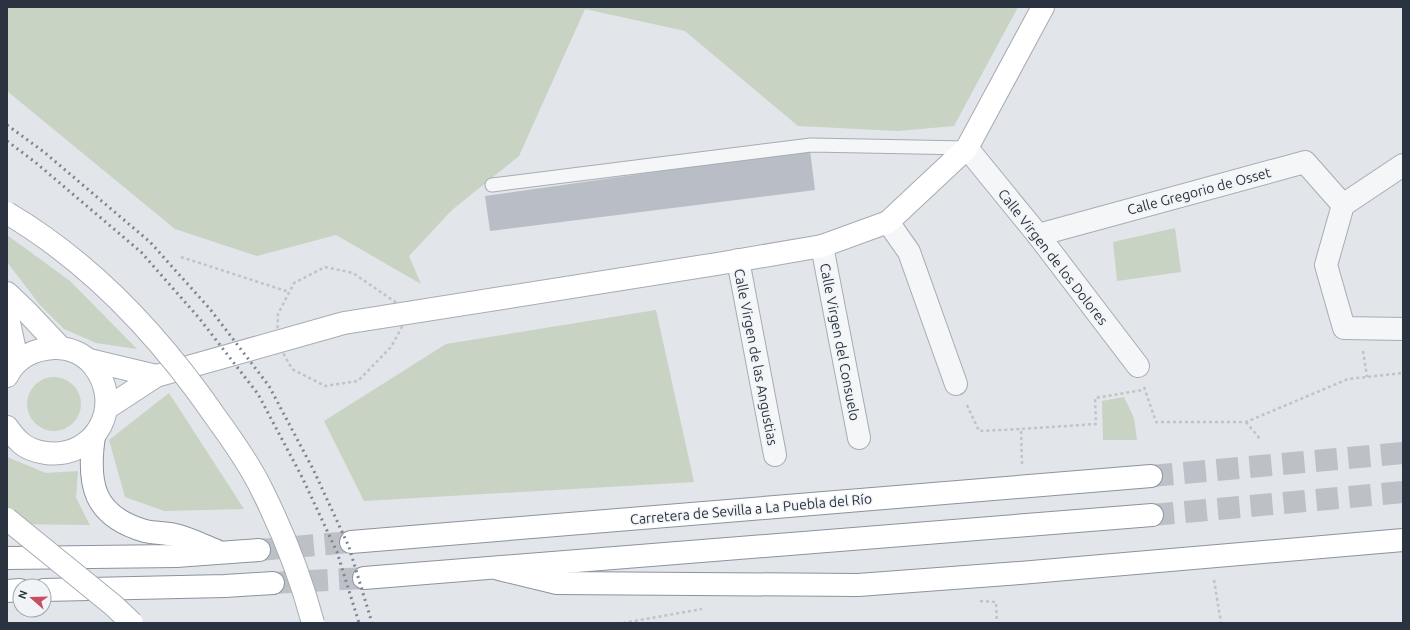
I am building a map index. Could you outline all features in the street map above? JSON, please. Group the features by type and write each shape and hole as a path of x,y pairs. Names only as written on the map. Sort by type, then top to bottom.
{"main road":[{"path":"107,408 156,376 344,323 822,246 888,222 967,148 1043,7"},
{"path":"7,213 70,257 110,293 148,331 190,379 229,435 262,489 286,543 313,623"},
{"path":"7,293 60,347"},
{"path":"7,314 14,346 9,372"},
{"path":"7,427 19,442 38,452 58,454 78,449 94,436 103,423 107,408 106,390 100,374 89,360 76,351 60,347 42,348 24,356 9,372"},
{"path":"89,360 156,376"},
{"path":"94,436 91,457 94,490 104,508 122,523 146,531 176,536 222,553"},
{"name":"Carretera de Sevilla a La Puebla del Río","path":"351,542 1152,476"},
{"path":"364,578 499,569 1152,515"},
{"path":"7,519 113,605 132,623"},
{"path":"499,569 557,583 858,585 1020,573 1403,540"},
{"path":"7,558 176,556 258,550"},
{"path":"52,590 225,586 273,583"}],"street":[{"name":"Calle Virgen de los Dolores","path":"967,148 1038,235 1138,366"},
{"name":"Calle Gregorio de Osset","path":"1038,235 1304,162 1343,205"},
{"path":"1403,165 1343,205 1326,265 1344,328 1403,329"},
{"path":"888,222 909,252 956,384"},
{"name":"Calle Virgen del Consuelo","path":"822,246 859,438"},
{"name":"Calle Virgen de las Angustias","path":"738,260 775,454"}],"lane":[{"path":"492,185 811,145 967,148"}],"path":[{"path":"181,257 289,292"},
{"path":"1138,366 1156,422 1246,422 1348,379 1403,373"},
{"path":"956,384 979,431 1096,424 1095,398 1145,390"},
{"path":"1246,422 1260,439"},
{"path":"1021,429 1022,469"},
{"path":"1214,576 1221,623"},
{"path":"996,602 997,623"}],"green space":[{"path":"7,7 1018,7 954,126 898,131 798,126 685,31 585,9 519,156 452,210 409,256 421,284 336,235 257,256 175,229 7,91"},
{"path":"1175,228 1181,272 1117,281 1113,242"},
{"path":"7,235 70,281 137,349 96,343 64,329 40,305 7,262"},
{"path":"656,310 694,482 364,501 324,421 446,344"},
{"path":"54,377 64,379 73,385 79,394 81,404 79,414 73,423 64,429 54,431 44,429 35,423 29,414 27,404 29,394 35,385 44,379"},
{"path":"169,393 244,509 164,511 125,497 109,440"},
{"path":"1124,397 1134,418 1137,440 1103,440 1102,401"},
{"path":"7,457 46,473 78,471 76,498 90,525 7,524"}],"building":[{"path":"810,150 815,190 490,231 485,196"}],"tunnel":[{"path":"1151,476 1403,453"},
{"path":"1152,515 1403,492"},
{"path":"259,550 351,542"},
{"path":"273,583 364,578"}],"railway":[{"path":"7,125 44,152 150,242 210,309 269,386 314,471 349,547 372,623"},
{"path":"7,141 35,162 141,252 199,318 258,394 302,477 337,552 359,623"}]}
